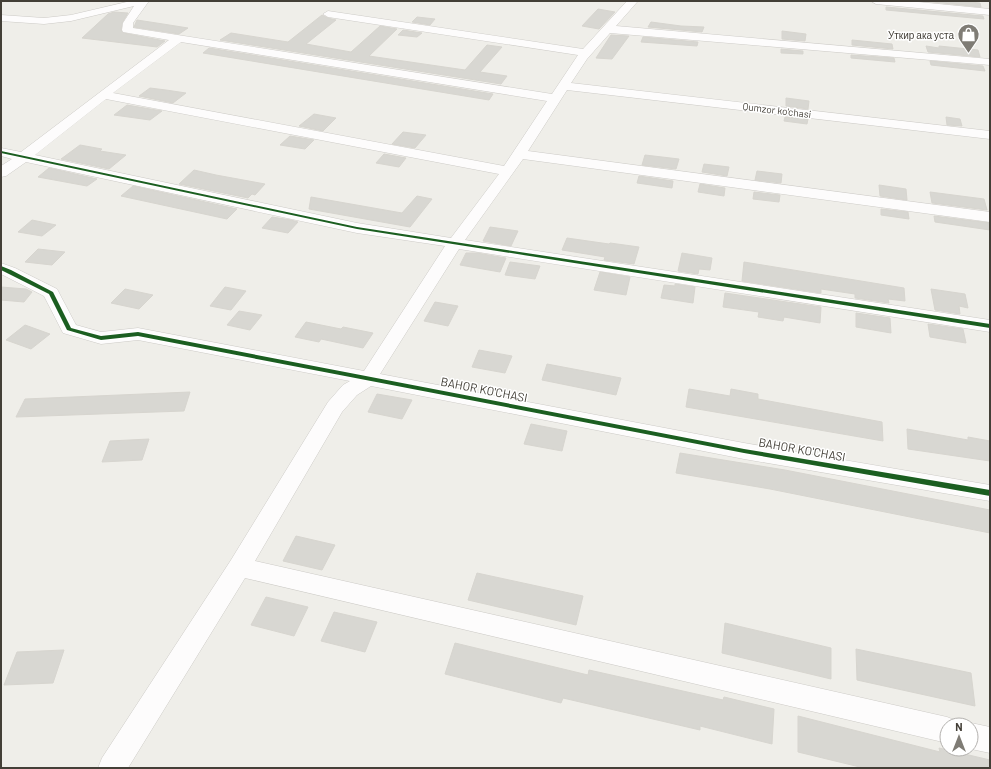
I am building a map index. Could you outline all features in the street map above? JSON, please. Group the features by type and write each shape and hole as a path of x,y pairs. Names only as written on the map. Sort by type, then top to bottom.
{"street":[{"path":"1,18 44,21 71,18 144,1"},
{"path":"144,1 128,23 127,30 556,98"},
{"path":"112,768 239,567 335,407 350,390 368,379 455,243 508,171 586,53 633,1"},
{"path":"876,1 990,12"},
{"path":"328,14 586,53"},
{"path":"607,29 990,62"},
{"path":"1,173 178,39"},
{"name":"Qumzor ko'chasi","path":"564,86 990,135"},
{"path":"103,95 508,171"},
{"path":"1,152 357,228 990,326"},
{"path":"519,154 990,217"},
{"name":"BAHOR KO'CHASI","path":"1,268 51,293 70,329 101,338 138,334 744,451 990,493"},
{"path":"239,567 313,586 939,728"},
{"path":"979,738 990,740"}],"building":[{"path":"923,1 960,1 980,3 981,7"},
{"path":"886,7 983,16 984,19 886,10"},
{"path":"598,9 615,12 599,29 582,26"},
{"path":"114,12 128,13 122,23 121,30 123,33 165,41 157,47 82,38 108,14"},
{"path":"322,15 336,20 306,44 351,52 380,26 397,29 369,56 465,70 487,45 502,47 480,72 507,76 501,84 220,40 231,33 288,42"},
{"path":"417,17 435,19 430,25 412,22"},
{"path":"137,20 188,28 179,34 134,27"},
{"path":"651,22 704,27 702,32 648,27"},
{"path":"403,30 422,33 417,37 398,35"},
{"path":"782,31 806,34 805,41 782,39"},
{"path":"611,35 629,36 612,59 596,58"},
{"path":"643,37 698,42 697,46 641,42"},
{"path":"852,40 892,44 893,49 852,45"},
{"path":"926,46 978,50 980,57 928,52"},
{"path":"209,48 493,94 489,100 203,53"},
{"path":"781,49 803,51 803,54 781,53"},
{"path":"851,55 894,58 895,62 851,58"},
{"path":"930,61 983,66 985,71 931,65"},
{"path":"150,88 186,93 173,103 139,96"},
{"path":"786,98 809,101 808,109 786,106"},
{"path":"127,105 162,111 150,120 114,115"},
{"path":"314,114 336,118 323,131 299,126"},
{"path":"785,117 808,119 807,124 784,121"},
{"path":"946,117 960,119 962,126 947,125"},
{"path":"403,132 426,135 415,148 392,144"},
{"path":"290,136 314,140 305,149 280,145"},
{"path":"80,145 102,149 100,151 126,155 109,169 61,159"},
{"path":"384,154 406,158 399,167 376,163"},
{"path":"645,155 679,159 676,169 642,165"},
{"path":"704,164 729,167 727,176 702,172"},
{"path":"49,168 97,179 87,186 38,177"},
{"path":"194,170 265,184 255,195 252,194 248,198 179,184"},
{"path":"757,171 782,174 781,183 755,180"},
{"path":"639,176 673,181 672,188 637,183"},
{"path":"700,184 725,188 724,196 698,192"},
{"path":"879,185 906,189 907,200 880,196"},
{"path":"133,186 237,209 227,219 121,196"},
{"path":"754,192 780,195 779,202 753,199"},
{"path":"930,192 984,199 987,210 932,203"},
{"path":"417,196 432,199 410,227 309,209 311,197 402,213"},
{"path":"881,209 908,212 909,219 881,215"},
{"path":"934,216 990,223 990,230 935,222"},
{"path":"272,217 298,222 288,233 262,228"},
{"path":"32,220 56,225 42,236 18,232"},
{"path":"490,227 518,231 511,246 483,241"},
{"path":"567,238 639,247 634,264 604,260 605,257 562,250"},
{"path":"38,249 65,252 52,265 25,262"},
{"path":"466,253 477,253 506,258 500,272 460,265"},
{"path":"682,253 712,258 710,270 699,269 698,274 678,271"},
{"path":"510,262 540,266 535,279 505,275"},
{"path":"744,262 904,288 905,301 888,299 889,303 855,298 855,294 821,289 821,293 742,281"},
{"path":"600,272 630,277 626,295 594,290"},
{"path":"675,284 695,287 693,303 661,298 664,285 675,286"},
{"path":"1,287 26,289 32,292 24,302 1,300"},
{"path":"225,287 246,291 231,310 210,306"},
{"path":"125,289 153,295 139,309 111,303"},
{"path":"931,289 965,294 968,308 959,306 960,314 935,310"},
{"path":"725,293 821,307 820,323 784,317 783,321 758,317 759,312 723,307"},
{"path":"435,302 458,306 448,326 424,321"},
{"path":"239,311 262,315 250,330 227,325"},
{"path":"856,313 890,318 891,333 856,327"},
{"path":"306,322 341,329 343,327 373,333 363,348 321,339 319,342 295,337"},
{"path":"928,324 963,329 966,343 930,337"},
{"path":"25,325 50,334 31,349 6,340"},
{"path":"479,350 512,356 505,373 472,367"},
{"path":"547,364 621,378 616,395 542,380"},
{"path":"689,389 730,396 731,389 758,394 758,399 882,422 883,441 686,407"},
{"path":"190,392 184,411 16,417 25,399"},
{"path":"377,394 412,400 402,419 368,412"},
{"path":"531,424 567,431 562,451 524,444"},
{"path":"907,429 968,440 968,437 990,441 990,461 908,449"},
{"path":"149,439 142,460 102,462 110,441"},
{"path":"680,453 785,470 990,510 990,533 770,489 676,473"},
{"path":"296,536 335,545 322,570 283,561"},
{"path":"477,573 583,596 576,625 468,600"},
{"path":"266,597 308,607 294,636 251,625"},
{"path":"334,612 377,622 365,652 321,641"},
{"path":"725,623 831,648 831,679 722,653"},
{"path":"455,643 588,675 589,670 723,700 724,697 774,709 772,744 700,726 700,730 563,698 561,703 445,674"},
{"path":"856,649 971,673 975,706 857,680"},
{"path":"64,650 53,683 4,685 17,652"},
{"path":"798,716 939,752 939,757 977,757 990,760 990,768 864,768 798,752"}],"cycle path":[{"path":"1,152 357,228 990,326"},
{"path":"1,268 51,293 69,329 101,338 138,334 744,451 990,493"}],"place":[{"name":"Уткир ака уста","path":"969,54"}]}
